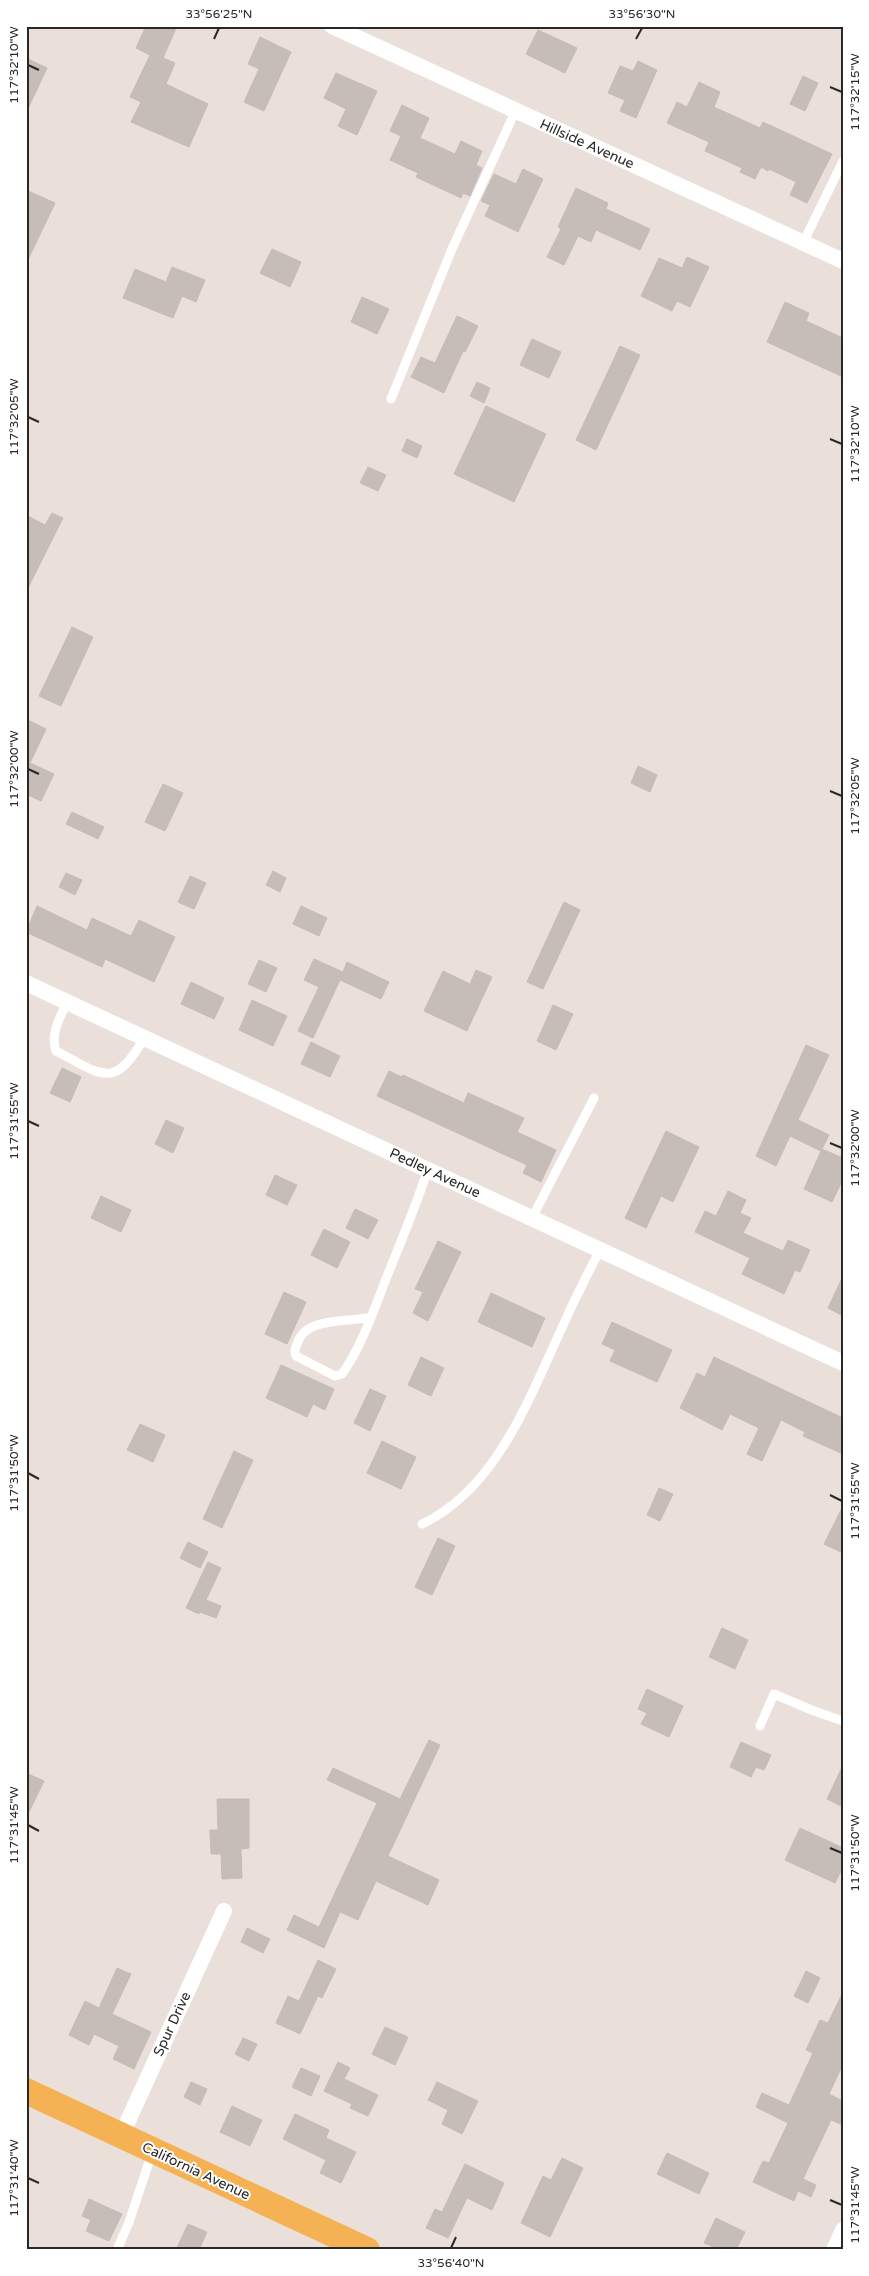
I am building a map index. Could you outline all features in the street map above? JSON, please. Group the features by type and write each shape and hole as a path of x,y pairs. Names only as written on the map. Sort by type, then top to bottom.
{"main road":[{"name":"California Avenue","path":"26,2091 367,2250"}],"street":[{"name":"Hillside Avenue","path":"332,26 515,112 843,261"},
{"name":"Pedley Avenue","path":"26,983 843,1363"},
{"name":"Spur Drive","path":"121,2136 224,1911"},
{"path":"834,2250 843,2230"}],"lane":[{"path":"391,399 452,249 515,112"},
{"path":"804,242 843,162"},
{"path":"67,1002 54,1030 53,1042 56,1051 98,1072 113,1074 123,1069 133,1058 144,1038"},
{"path":"532,1218 594,1098"},
{"path":"371,1317 355,1321 317,1324 306,1329 298,1339 294,1351 296,1356 335,1376 342,1374 350,1364 371,1317 416,1207 428,1169"},
{"path":"422,1524 452,1506 484,1473 512,1433 600,1250"},
{"path":"760,1726 774,1694 843,1721"},
{"path":"117,2250 129,2222 153,2151"}],"building":[{"path":"146,26 177,26 163,58 175,63 166,84 208,104 189,147 131,122 141,102 130,97 150,55 136,48"},
{"path":"538,30 577,48 565,73 526,54"},
{"path":"260,37 291,52 264,111 244,102 259,69 248,64"},
{"path":"26,58 47,68 26,113"},
{"path":"638,61 657,70 636,118 620,111 625,100 608,93 620,66 633,71"},
{"path":"336,73 377,91 357,135 338,126 346,109 324,98"},
{"path":"803,76 818,83 805,111 790,104"},
{"path":"699,82 720,92 714,107 760,128 763,122 832,154 807,203 790,195 796,182 761,167 755,179 740,172 742,168 705,151 709,142 667,123 677,102 687,107"},
{"path":"402,105 429,118 420,138 455,154 461,141 482,151 476,165 482,168 470,196 463,193 461,198 416,177 418,173 390,160 401,136 390,131"},
{"path":"523,169 543,179 518,232 485,216 490,205 481,201 494,174 516,184"},
{"path":"576,188 608,203 606,209 650,229 640,250 596,230 591,242 578,236 564,265 547,257 561,229 558,227"},
{"path":"26,190 55,203 26,264"},
{"path":"272,249 301,262 290,287 260,273"},
{"path":"687,257 709,267 690,307 677,301 672,311 641,296 659,258 682,268"},
{"path":"172,267 205,280 196,302 182,296 173,318 123,298 135,269 166,282"},
{"path":"362,297 389,309 377,334 351,322"},
{"path":"785,302 809,313 806,321 843,338 843,377 767,342"},
{"path":"457,316 478,326 465,352 463,351 444,393 411,377 421,357 435,363"},
{"path":"532,339 561,352 549,378 520,365"},
{"path":"620,346 640,355 596,450 576,440"},
{"path":"477,382 490,388 484,403 470,396"},
{"path":"486,406 546,434 514,502 454,474"},
{"path":"407,439 422,446 417,458 402,451"},
{"path":"368,467 386,475 378,491 360,483"},
{"path":"52,513 63,518 26,592 26,515 45,525"},
{"path":"72,627 93,637 61,706 39,696"},
{"path":"26,719 46,729 30,763 54,774 41,801 26,794"},
{"path":"638,766 657,775 650,792 631,783"},
{"path":"163,784 183,793 165,831 145,822"},
{"path":"72,812 104,827 98,839 66,824"},
{"path":"273,871 286,878 280,892 266,885"},
{"path":"66,873 82,880 75,895 59,887"},
{"path":"190,876 206,883 194,909 178,902"},
{"path":"564,902 580,910 543,989 527,982"},
{"path":"37,906 87,930 92,918 131,936 139,920 175,937 154,982 105,959 102,967 26,932"},
{"path":"301,906 327,918 319,936 293,924"},
{"path":"314,959 343,972 347,962 389,982 381,999 340,980 313,1038 298,1031 319,987 304,980"},
{"path":"259,960 277,968 266,992 248,984"},
{"path":"476,970 492,977 467,1031 424,1011 443,971 470,984"},
{"path":"191,982 224,998 214,1019 181,1004"},
{"path":"252,1000 287,1016 273,1046 239,1030"},
{"path":"553,1005 573,1014 556,1050 537,1041"},
{"path":"311,1042 340,1056 330,1077 301,1064"},
{"path":"806,1045 829,1055 798,1120 829,1135 822,1149 843,1158 843,1179 832,1202 804,1189 821,1151 790,1136 776,1166 756,1156"},
{"path":"62,1068 81,1077 70,1102 50,1093"},
{"path":"389,1071 402,1077 403,1075 464,1103 468,1093 524,1118 517,1132 556,1150 541,1182 523,1173 527,1165 377,1096"},
{"path":"166,1120 184,1128 173,1153 155,1144"},
{"path":"666,1131 699,1147 673,1202 661,1196 646,1228 625,1218"},
{"path":"275,1175 297,1185 287,1205 266,1195"},
{"path":"728,1191 746,1200 740,1213 751,1218 743,1233 783,1251 788,1240 810,1250 800,1272 795,1270 784,1294 742,1274 750,1258 695,1232 705,1211 716,1216"},
{"path":"101,1196 131,1210 121,1232 91,1218"},
{"path":"355,1209 378,1220 368,1239 346,1228"},
{"path":"324,1229 350,1242 337,1268 311,1255"},
{"path":"438,1241 461,1252 428,1321 413,1313 423,1292 415,1289"},
{"path":"843,1276 843,1316 828,1308"},
{"path":"284,1292 306,1302 287,1344 265,1334"},
{"path":"491,1293 545,1318 532,1347 478,1322"},
{"path":"612,1322 672,1350 657,1382 610,1361 615,1350 602,1344"},
{"path":"421,1357 444,1368 431,1396 408,1385"},
{"path":"714,1357 843,1418 843,1454 803,1436 805,1432 781,1420 762,1461 747,1454 759,1428 730,1414 722,1430 680,1408 697,1373 705,1377"},
{"path":"281,1365 334,1389 325,1410 313,1404 307,1417 266,1398"},
{"path":"370,1389 386,1396 370,1431 354,1423"},
{"path":"140,1424 165,1435 153,1462 127,1450"},
{"path":"382,1441 416,1457 401,1489 367,1473"},
{"path":"234,1451 253,1460 222,1528 203,1519"},
{"path":"659,1488 673,1494 660,1521 647,1515"},
{"path":"843,1506 843,1553 824,1544"},
{"path":"438,1538 455,1546 432,1595 415,1587"},
{"path":"188,1542 208,1552 200,1568 180,1558"},
{"path":"208,1562 221,1568 206,1600 221,1606 216,1618 200,1612 199,1614 186,1608"},
{"path":"722,1628 748,1640 735,1669 709,1657"},
{"path":"647,1689 683,1706 669,1737 641,1724 647,1713 638,1709"},
{"path":"429,1740 440,1745 388,1856 439,1880 428,1905 376,1881 358,1920 340,1912 324,1948 287,1930 294,1915 319,1927 377,1803 327,1780 333,1768 400,1799"},
{"path":"741,1742 771,1755 764,1770 756,1767 751,1777 730,1767"},
{"path":"843,1765 843,1807 827,1799"},
{"path":"26,1773 44,1781 26,1818"},
{"path":"217,1799 249,1799 249,1848 241,1849 242,1878 222,1879 221,1854 211,1854 210,1830 218,1830"},
{"path":"800,1828 843,1848 843,1867 835,1883 785,1860"},
{"path":"247,1928 270,1939 263,1953 241,1942"},
{"path":"318,1960 336,1969 322,1998 318,1996 300,2034 276,2023 288,1996 299,2001"},
{"path":"117,1968 131,1974 112,2014 151,2032 134,2069 113,2059 119,2046 94,2034 89,2045 69,2035 85,2001 99,2008"},
{"path":"806,1971 820,1978 808,2003 794,1996"},
{"path":"843,1992 843,2064 829,2094 843,2101 843,2125 831,2120 803,2179 816,2185 811,2197 798,2191 794,2201 753,2182 763,2161 769,2163 788,2123 756,2107 762,2093 789,2105 813,2053 806,2050 820,2020 828,2023"},
{"path":"385,2027 408,2037 395,2065 372,2054"},
{"path":"243,2038 257,2044 249,2061 235,2054"},
{"path":"338,2062 350,2068 344,2079 378,2095 368,2116 350,2108 352,2104 324,2091"},
{"path":"301,2068 320,2076 311,2096 292,2087"},
{"path":"191,2082 207,2089 200,2105 184,2097"},
{"path":"437,2082 478,2101 462,2134 442,2124 448,2110 428,2100"},
{"path":"232,2106 262,2120 250,2146 220,2132"},
{"path":"295,2114 329,2130 326,2138 356,2152 341,2183 320,2173 326,2160 283,2139"},
{"path":"667,2153 709,2173 699,2194 657,2174"},
{"path":"562,2158 583,2168 550,2237 521,2223 543,2176 551,2180"},
{"path":"465,2164 504,2183 492,2210 467,2198 448,2238 426,2228 435,2209 442,2212"},
{"path":"89,2199 122,2214 109,2241 86,2231 91,2220 82,2216"},
{"path":"716,2218 745,2232 736,2250 710,2250 712,2246 704,2243"},
{"path":"188,2224 207,2232 199,2250 176,2250"}]}
